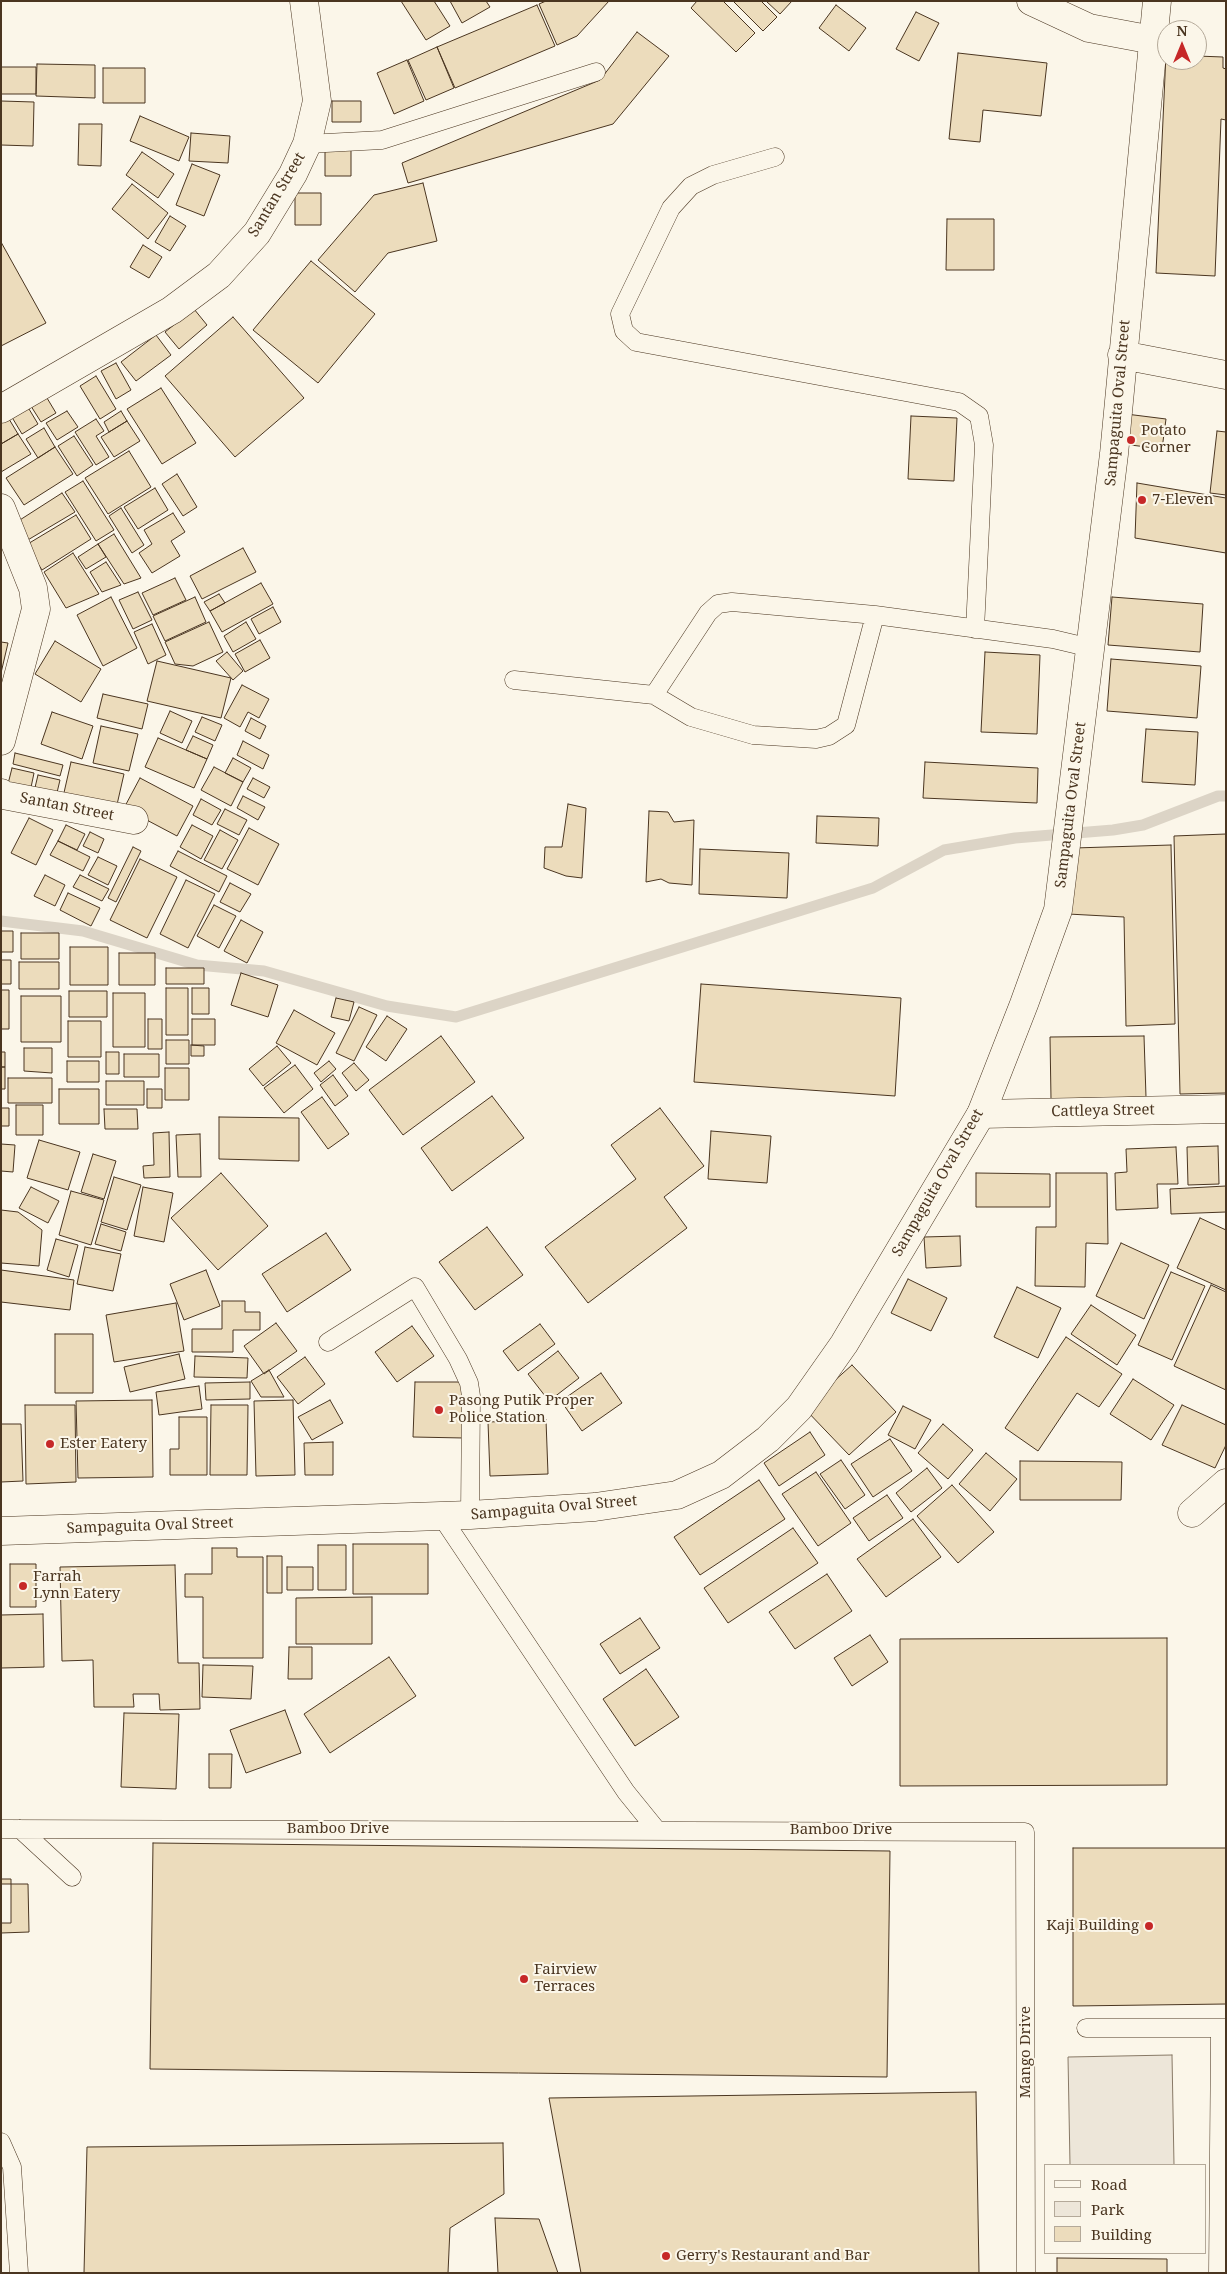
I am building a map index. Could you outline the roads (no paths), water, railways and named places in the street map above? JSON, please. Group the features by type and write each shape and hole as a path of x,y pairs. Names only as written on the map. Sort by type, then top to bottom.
{"street":[{"name":"Santan Street","path":"1,409 172,310 218,275 257,234 293,174 307,144 317,101 304,1"},
{"path":"1031,1 1089,28 1152,40"},
{"name":"Sampaguita Oval Street","path":"1,1531 470,1515 595,1507 677,1495 721,1475 768,1439 799,1408 844,1344 981,1114 1058,910 1114,454 1157,1"},
{"path":"1122,355 1226,375"},
{"path":"1,508 33,588 36,610 1,741"},
{"name":"Santan Street","path":"1,793 3,795 134,820"},
{"name":"Cattleya Street","path":"981,1114 1226,1109"},
{"path":"1192,1513 1226,1483"}],"lane":[{"path":"307,144 382,140 596,72"},
{"path":"776,157 706,179 690,186 671,208 620,314 624,331 636,342 959,402 979,416 984,445 974,629"},
{"path":"654,696 708,613 718,604 732,602 875,615 1053,639 1090,648"},
{"path":"514,680 654,696 691,716 752,735 816,739 829,736 846,726 875,615"},
{"path":"328,1342 414,1287 458,1359 469,1383 471,1396 470,1515"},
{"path":"441,1516 626,1792 656,1829"},
{"name":"Bamboo Drive","path":"1,1829 656,1829 1025,1832"},
{"path":"20,1829 72,1877"},
{"name":"Mango Drive","path":"1025,1832 1026,2273"},
{"path":"1086,2028 1223,2028 1218,2273"},
{"path":"1,2142 12,2167 19,2273"}],"waterway":[{"path":"1,921 83,931 197,965 264,971 387,1006 456,1017 873,888 944,850 1015,838 1113,830 1143,825 1218,796 1226,796"}],"place":[{"name":"Potato Corner","path":"1131,440"},
{"name":"7-Eleven","path":"1142,500"},
{"name":"Pasong Putik Proper Police Station","path":"439,1410"},
{"name":"Ester Eatery","path":"50,1444"},
{"name":"Farrah Lynn Eatery","path":"23,1586"},
{"name":"Kaji Building","path":"1149,1926"},
{"name":"Fairview Terraces","path":"524,1979"},
{"name":"Gerry's Restaurant and Bar","path":"666,2256"}]}
